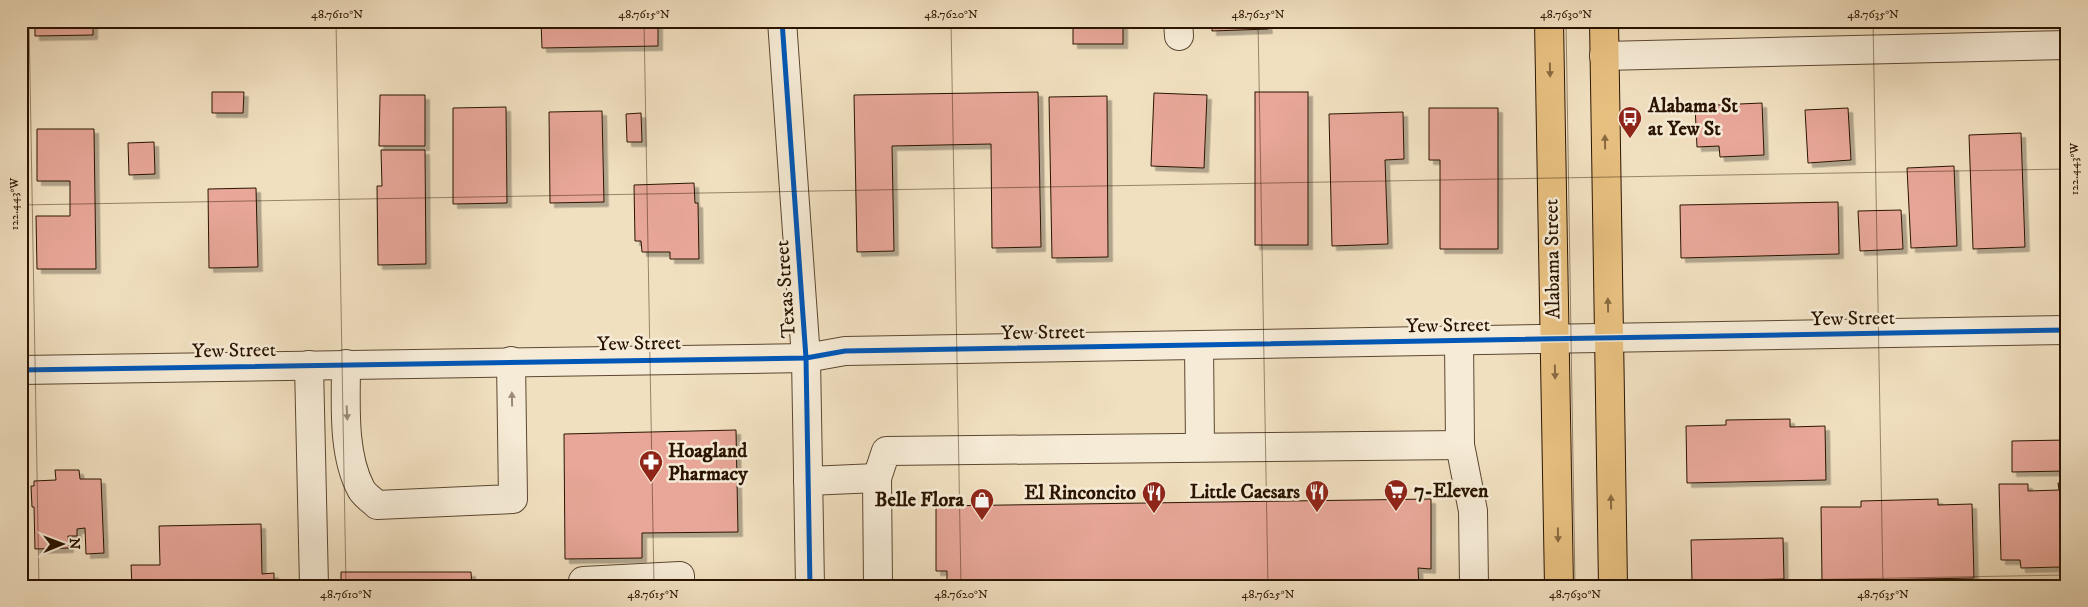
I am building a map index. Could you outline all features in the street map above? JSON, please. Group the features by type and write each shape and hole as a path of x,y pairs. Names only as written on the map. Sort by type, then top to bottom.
{"main road":[{"name":"Alabama Street","path":"1549,21 1559,586"},
{"path":"1604,21 1613,586"}],"street":[{"name":"Texas Street","path":"782,21 806,358 810,586"},
{"path":"1604,56 2067,45"},
{"name":"Yew Street","path":"21,370 511,361 806,358 846,351 2067,330"},
{"path":"1459,341 1460,445 1473,511 1474,586"},
{"path":"1199,345 1200,447"},
{"path":"346,364 346,412 351,460 361,490 378,505 512,499 511,361"},
{"path":"309,365 314,586"},
{"path":"878,586 877,478 886,451 1460,445"},
{"path":"808,481 877,478"},
{"path":"584,586 583,581 680,576 680,586"}],"building":[{"path":"35,21 93,21 93,35 35,36"},
{"path":"541,21 658,21 658,46 542,48"},
{"path":"1073,21 1123,21 1123,44 1073,44"},
{"path":"1212,21 1267,21 1268,29 1212,31"},
{"path":"212,92 244,92 243,113 212,113"},
{"path":"1038,92 1041,247 992,248 991,144 892,146 894,251 857,252 854,95"},
{"path":"1255,92 1308,92 1308,245 1255,245"},
{"path":"1154,93 1207,95 1204,168 1151,166"},
{"path":"380,95 425,95 425,146 379,146"},
{"path":"1107,96 1108,257 1052,258 1049,97"},
{"path":"1762,103 1764,155 1720,157 1719,146 1697,147 1695,106"},
{"path":"506,107 507,203 453,204 453,108"},
{"path":"1429,108 1498,108 1498,249 1440,249 1440,160 1429,160"},
{"path":"1848,108 1851,160 1808,163 1805,110"},
{"path":"602,111 604,202 550,203 549,112"},
{"path":"1403,112 1404,159 1385,160 1388,244 1332,246 1329,114"},
{"path":"641,113 642,142 627,142 626,114"},
{"path":"37,129 94,129 96,269 37,269 36,216 70,216 70,181 37,181"},
{"path":"2021,133 2025,247 1973,249 1969,135"},
{"path":"154,142 155,174 129,175 128,143"},
{"path":"381,150 425,150 426,264 378,265 377,186 382,186"},
{"path":"1954,166 1957,246 1911,248 1907,168"},
{"path":"694,183 695,203 698,203 699,259 670,259 670,252 642,252 641,241 635,241 634,185"},
{"path":"256,188 258,267 209,268 208,189"},
{"path":"1838,202 1839,254 1681,258 1680,205"},
{"path":"1901,210 1903,249 1860,251 1858,211"},
{"path":"1790,419 1790,427 1825,426 1826,480 1687,483 1686,426 1726,425 1726,420"},
{"name":"Hoagland Pharmacy","path":"736,430 738,532 642,533 642,558 565,559 564,434"},
{"path":"2067,440 2067,471 2012,472 2012,441"},
{"path":"55,470 79,470 80,479 101,479 104,553 86,554 85,528 77,529 77,536 68,536 69,548 35,549 34,507 32,507 31,486 34,486 34,481 56,480"},
{"path":"2058,483 2067,483 2067,560 2060,560 2061,567 2021,568 2020,560 2001,560 1999,484 2028,484 2028,491 2059,490"},
{"path":"1431,499 1431,569 1418,568 1419,586 947,586 947,571 936,571 936,506"},
{"path":"1938,499 1938,505 1972,504 1974,578 1822,581 1821,507 1861,507 1861,501"},
{"path":"261,524 262,574 274,573 274,585 290,586 132,586 131,565 160,565 159,526"},
{"path":"1783,538 1784,579 1692,581 1691,540"},
{"path":"341,572 471,572 472,586 341,586"}],"cycle path":[{"path":"782,21 806,358 810,586"},
{"path":"21,370 806,358 845,351 2067,330"}],"place":[{"name":"Alabama St at Yew St","path":"1630,139"},
{"name":"Hoagland Pharmacy","path":"651,483"},
{"name":"7-Eleven","path":"1396,512"},
{"name":"Little Caesars","path":"1317,513"},
{"name":"El Rinconcito","path":"1154,514"},
{"name":"Belle Flora","path":"982,521"}]}
